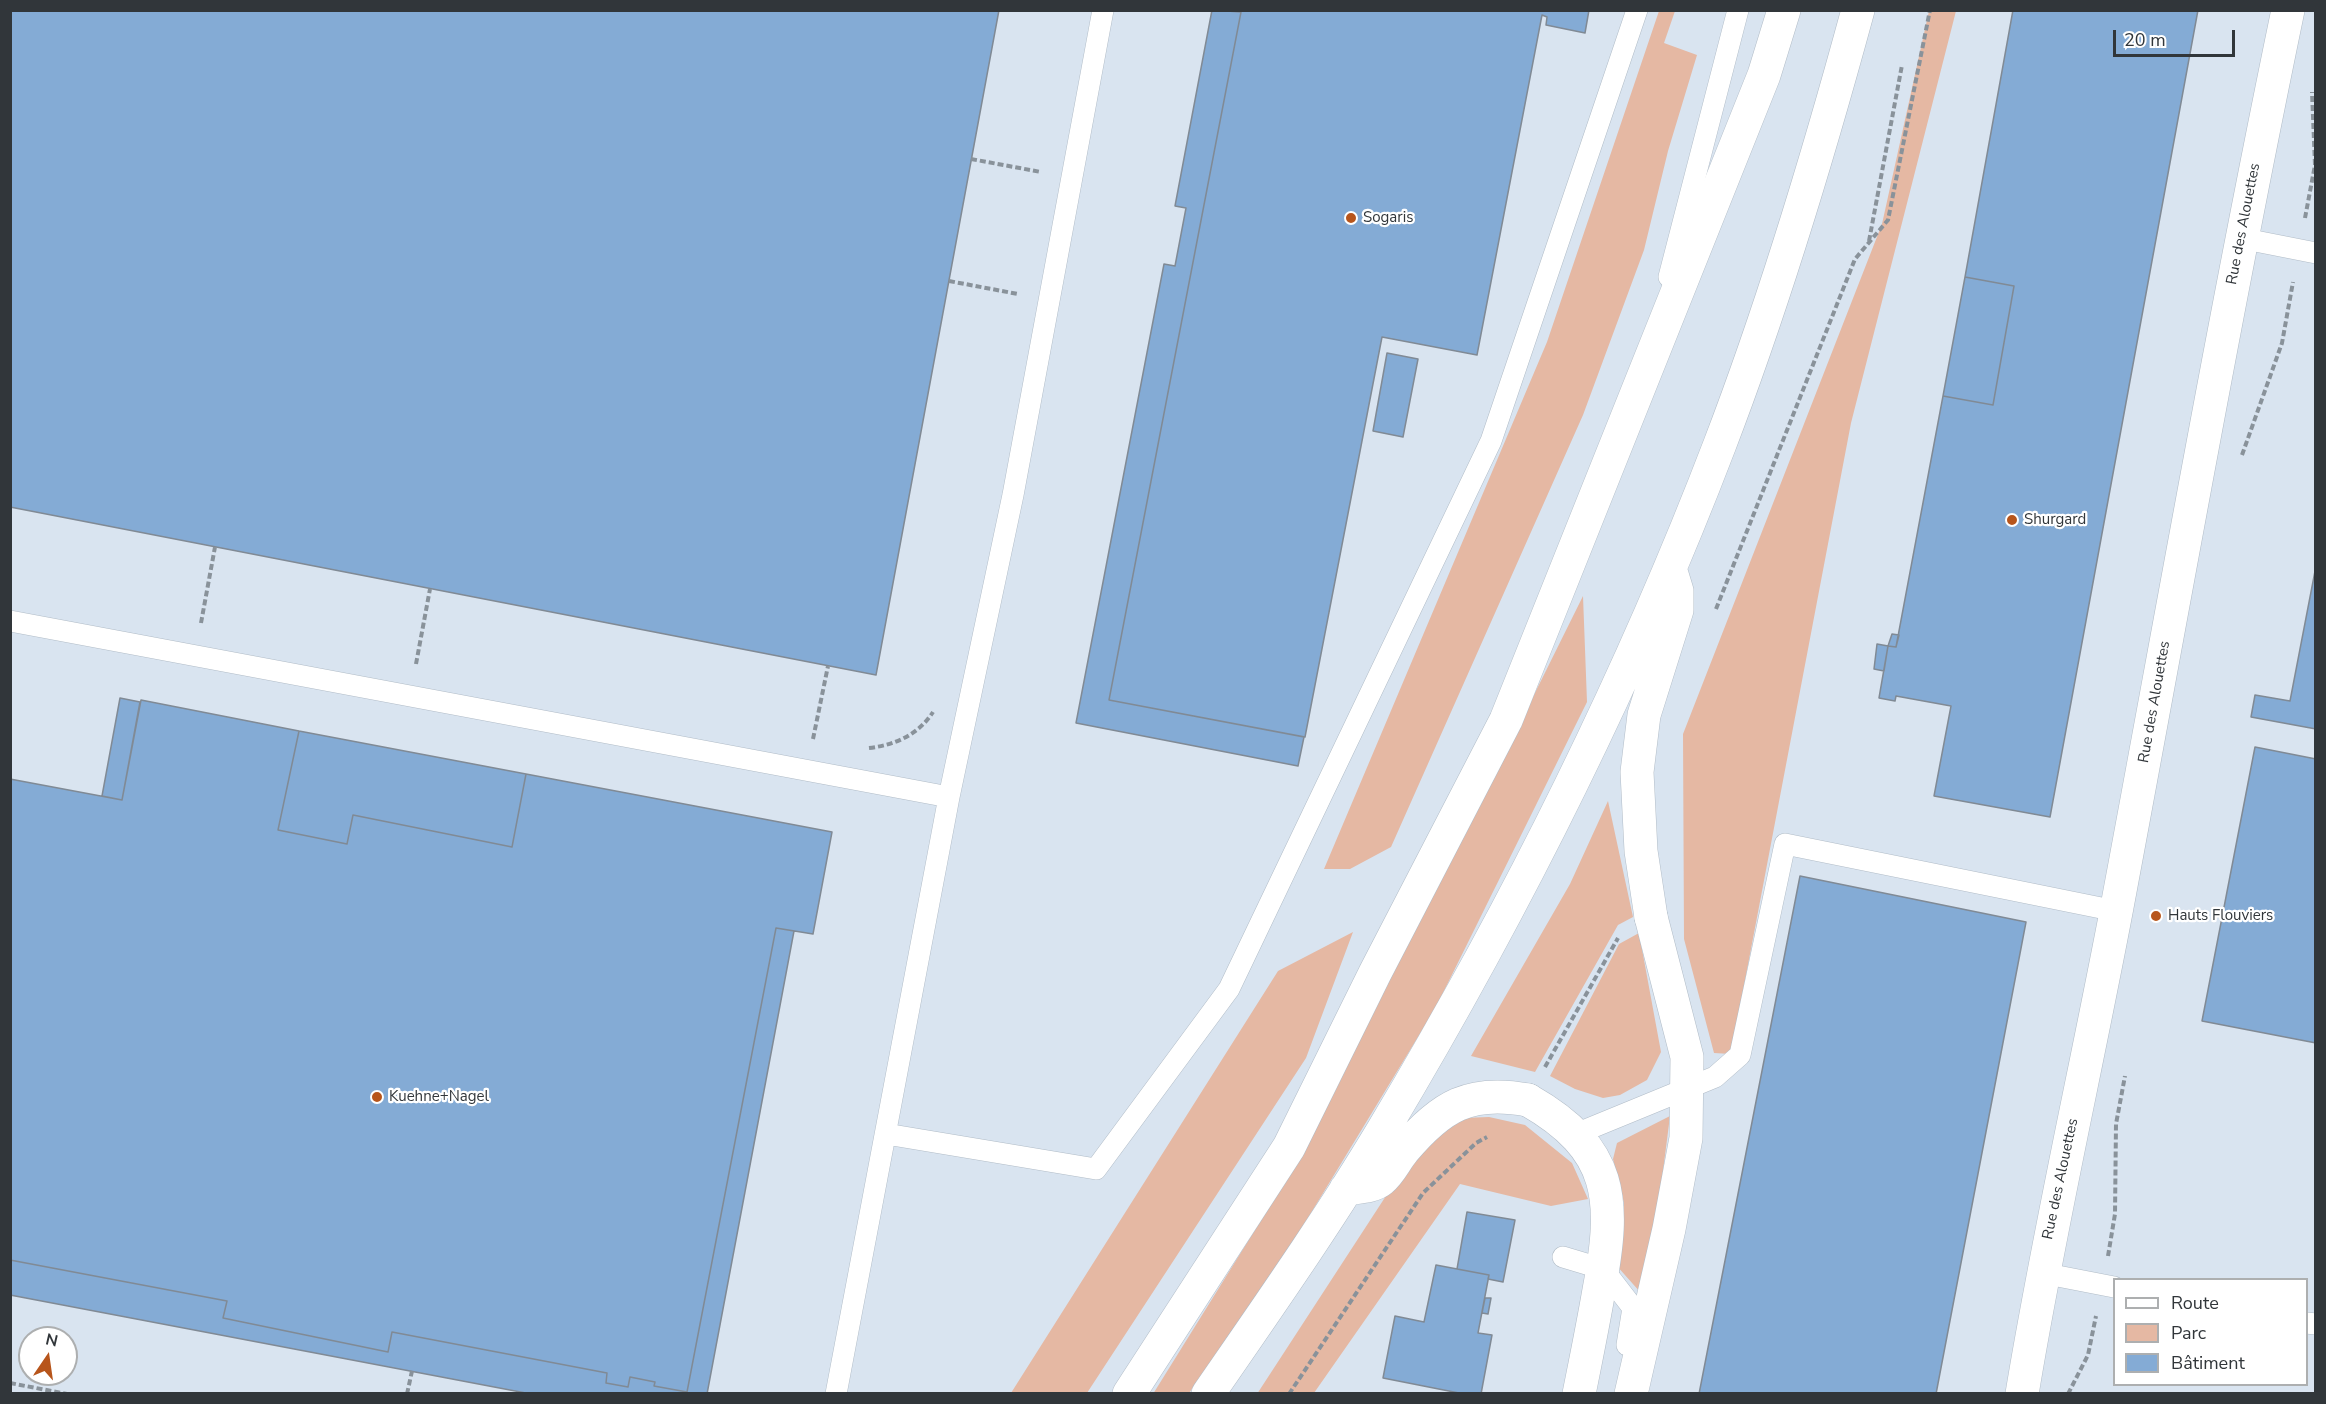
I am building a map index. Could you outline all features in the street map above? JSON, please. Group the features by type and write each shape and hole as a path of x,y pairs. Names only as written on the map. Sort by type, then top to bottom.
{"main road":[{"path":"1130,1394 1289,1147 1506,720 1764,75 1784,10"},
{"path":"1208,1394 1346,1189 1460,997 1538,852 1670,568 1720,444 1771,302 1824,133 1858,10"},
{"name":"Rue des Alouettes","path":"2022,1394 2042,1273 2116,911 2240,238 2288,10"},
{"path":"1631,1394 1669,1229 1686,1138 1687,1058 1638,925 1641,851 1637,771 1644,715 1677,610 1677,591 1670,568"},
{"path":"1346,1189 1381,1180 1420,1132 1450,1107 1485,1097 1508,1096 1534,1088 1576,1134 1602,1177 1608,1204 1609,1228 1603,1269 1579,1394"}],"lane":[{"path":"836,1394 949,797 1012,495 1103,10"},
{"path":"886,1134 1096,1170 1229,989 1491,441 1637,10"},
{"path":"1643,381 1738,10"},
{"path":"2240,238 2307,251"},
{"path":"10,621 949,797"},
{"path":"1576,1134 1715,1077 1740,1055 1785,844 2116,911"},
{"path":"1563,1257 1603,1269 1633,1308 1622,1377 1624,1394"},
{"path":"2042,1273 2109,1286"}],"path":[{"path":"1713,617 1855,259 1888,220 1930,10"},
{"path":"1868,242 1902,65"},
{"path":"2240,461 2282,343 2307,251 2315,165 2311,117 2313,86"},
{"path":"971,159 1044,173"},
{"path":"949,281 1021,295 1023,284"},
{"path":"201,623 215,547"},
{"path":"416,664 430,589"},
{"path":"190,621 212,625"},
{"path":"405,662 428,666"},
{"path":"813,740 828,666"},
{"path":"864,749 891,745 911,735 934,710"},
{"path":"801,737 823,741"},
{"path":"1534,1088 1616,940 1638,925"},
{"path":"2068,1394 2088,1355 2109,1286 2115,1214 2116,1124 2126,1068"},
{"path":"1289,1394 1423,1193 1476,1143 1492,1134"},
{"path":"407,1394 412,1371"},
{"path":"10,1383 67,1394"}],"green space":[{"path":"1659,11 1675,11 1664,43 1697,55 1668,151 1644,250 1583,415 1391,847 1350,869 1324,869 1547,342"},
{"path":"1929,11 1956,11 1851,423 1731,1054 1714,1053 1684,939 1683,734 1882,224"},
{"path":"1583,596 1587,702 1435,1009 1272,1277 1189,1393 1153,1394 1273,1201 1466,832"},
{"path":"1608,801 1633,917 1618,925 1535,1072 1471,1056 1570,884"},
{"path":"1353,932 1306,1058 1087,1393 1011,1393 1278,971"},
{"path":"1639,933 1661,1052 1647,1080 1620,1095 1603,1098 1575,1089 1550,1076 1619,944"},
{"path":"1670,1116 1662,1179 1641,1293 1616,1265 1624,1203 1613,1159 1617,1143"},
{"path":"1489,1117 1525,1125 1572,1163 1588,1199 1551,1206 1460,1184 1314,1393 1257,1394 1397,1179 1435,1130 1463,1118"}],"building":[{"path":"10,10 999,10 876,675 10,507"},
{"path":"1212,10 1241,12 1109,700 1304,737 1298,766 1076,723 1164,264 1175,266 1186,208 1175,206"},
{"path":"1233,10 1589,10 1585,33 1546,25 1547,17 1542,15 1477,355 1382,337 1305,737 1109,700 1241,12"},
{"name":"Shurgard","path":"2013,10 2198,10 2050,817 1934,796 1951,706 1896,696 1895,701 1879,698 1888,646 1896,647 1943,396 1993,405 2014,286 1965,277"},
{"path":"1965,277 2014,286 1993,405 1943,396"},
{"path":"1387,353 1418,359 1403,437 1373,431"},
{"path":"2316,566 2316,729 2251,717 2255,695 2290,701"},
{"path":"1892,634 1899,635 1896,647 1888,646"},
{"path":"1877,644 1888,646 1884,671 1874,669"},
{"path":"120,698 140,702 122,800 102,796"},
{"name":"Kuehne+Nagel","path":"141,700 299,731 278,830 347,844 353,815 512,847 526,774 832,832 813,934 776,928 687,1392 654,1386 655,1382 630,1377 628,1387 606,1383 607,1373 392,1332 388,1352 223,1318 227,1301 10,1260 10,779 122,800"},
{"path":"299,731 526,774 512,847 353,815 347,844 278,830"},
{"path":"2255,747 2316,759 2316,1043 2202,1021"},
{"path":"1800,876 2026,922 1936,1394 1699,1394"},
{"path":"776,928 794,931 707,1394 531,1394 10,1295 10,1260 227,1301 223,1318 388,1352 392,1332 607,1373 606,1383 628,1387 630,1377 655,1382 654,1386 687,1392"},
{"path":"1467,1212 1515,1220 1503,1282 1488,1279 1489,1275 1457,1269"},
{"path":"1436,1265 1489,1275 1478,1333 1492,1335 1481,1394 1464,1394 1383,1378 1395,1316 1424,1322"},
{"path":"1485,1298 1491,1298 1488,1314 1482,1313"}],"place":[{"name":"Sogaris","path":"1351,218"},
{"name":"Shurgard","path":"2012,520"},
{"name":"Hauts Flouviers","path":"2156,916"},
{"name":"Kuehne+Nagel","path":"377,1097"}]}
